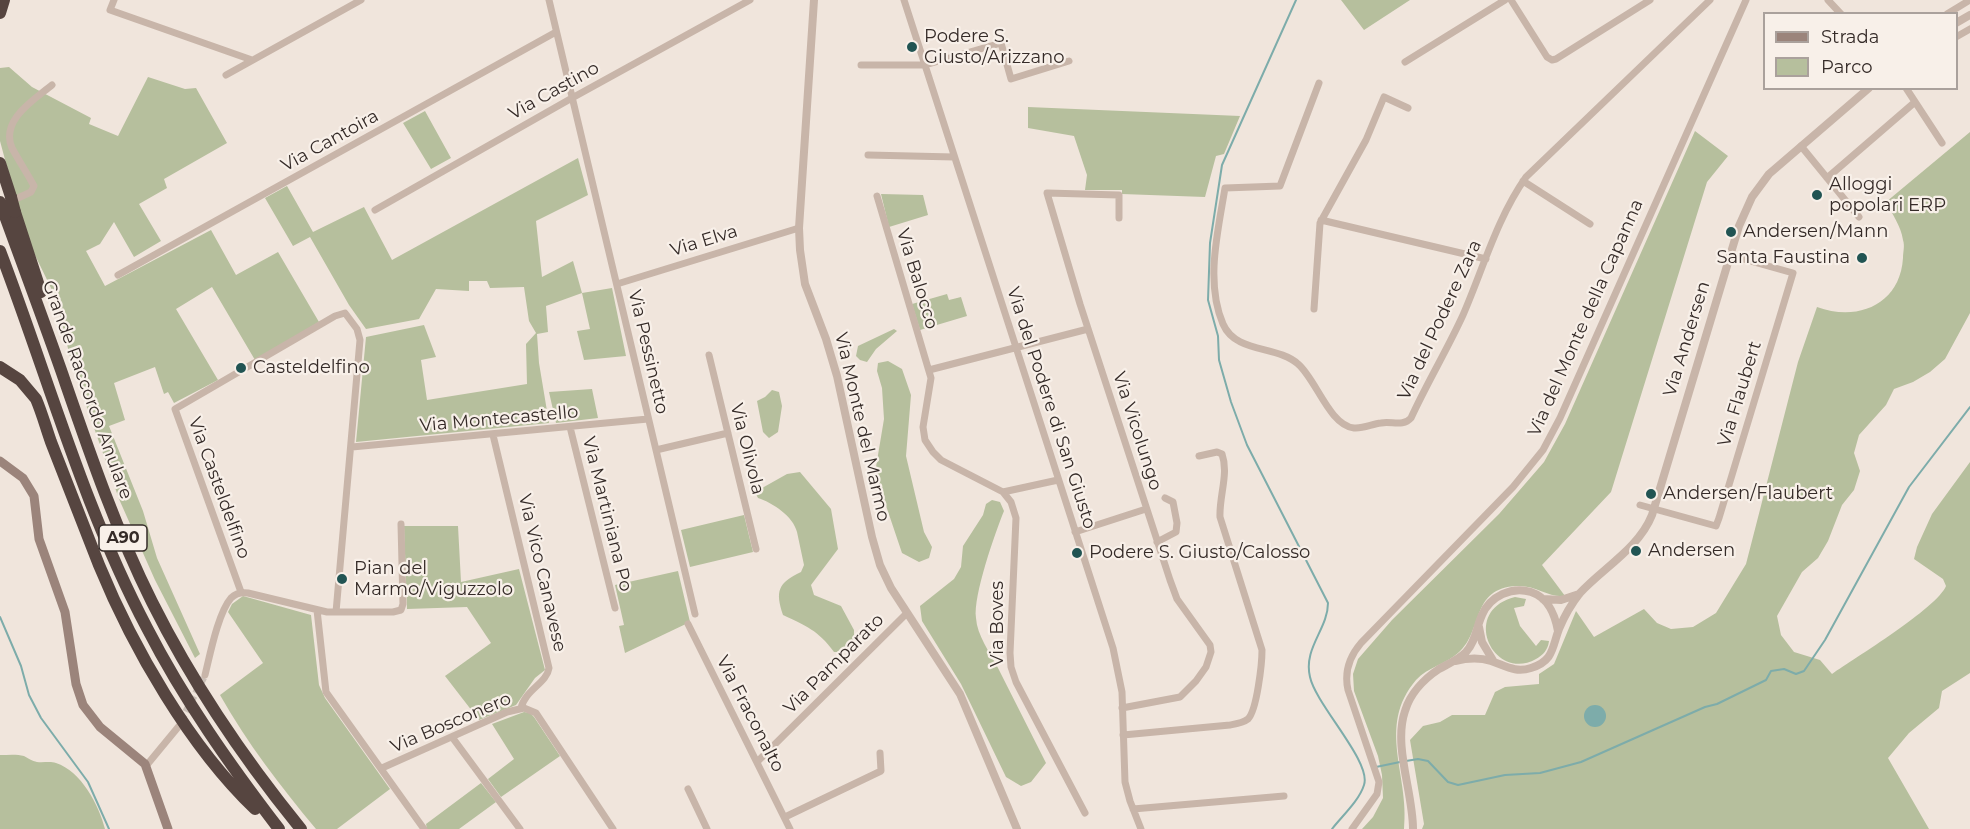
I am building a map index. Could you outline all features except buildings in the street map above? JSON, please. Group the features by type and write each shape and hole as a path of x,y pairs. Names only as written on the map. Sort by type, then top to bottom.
{"highway":[{"path":"0,13 4,0"},
{"name":"Grande Raccordo Anulare","path":"0,163 10,199 10,214 60,369 115,519 163,623 221,721 268,788 301,829"},
{"name":"Grande Raccordo Anulare","path":"0,251 92,506 130,595 188,701 231,766 278,829"},
{"path":"0,367 20,380 36,399 100,567 122,616 150,669 207,753 247,801 278,829"}],"main road":[{"path":"0,461 23,478 34,496 37,531 65,612 76,684 82,705 100,727 146,766 168,829"}],"street":[{"path":"114,0 110,10 252,60"},
{"path":"226,75 361,0"},
{"name":"Via Pessinetto","path":"549,0 695,614"},
{"name":"Via Castino","path":"375,210 750,0"},
{"name":"Via Monte del Marmo","path":"814,0 799,228 805,284 837,376 874,546 887,581 963,702 1017,829"},
{"name":"Via del Podere di San Giusto","path":"904,0 1113,648 1120,679 1125,782 1132,809 1141,829"},
{"path":"1405,62 1505,0"},
{"path":"1511,0 1547,57 1552,60 1650,0"},
{"name":"Via del Podere Zara","path":"1319,83 1280,186 1225,188 1217,245 1215,288 1224,325 1232,338 1299,364 1338,419 1346,425 1356,428 1384,422 1407,422 1441,361 1510,201 1523,181 1540,160 1710,0"},
{"name":"Via del Monte della Capanna","path":"1352,829 1377,794 1379,782 1348,690 1346,675 1350,658 1360,643 1514,487 1543,450 1560,418 1746,0"},
{"path":"1828,0 1839,12"},
{"path":"1950,12 1970,0"},
{"name":"Via Cantoira","path":"118,275 556,32"},
{"path":"861,64 925,64 1001,43 1010,78 1013,79 1069,61"},
{"path":"10,199 31,192 34,186 12,147 9,136 10,128 20,112 52,85"},
{"name":"Via Andersen","path":"1455,661 1476,658 1517,670 1538,665 1554,649 1558,632 1580,593 1639,536 1650,520 1654,508 1741,218 1756,190 1769,174 1867,90"},
{"path":"1907,90 1942,143"},
{"path":"1314,309 1322,220 1366,140 1384,97 1408,108"},
{"path":"1827,178 1915,102"},
{"path":"1801,146 1859,217"},
{"path":"868,155 954,157"},
{"path":"1523,181 1590,224"},
{"name":"Via Vicolungo","path":"1119,218 1119,195 1047,193 1157,542 1178,599 1208,642 1211,652 1200,676 1180,697 1122,708"},
{"name":"Via Balocco","path":"877,196 932,381 922,427 927,444 940,460 1002,492"},
{"path":"1322,220 1486,259"},
{"name":"Via Elva","path":"617,284 799,228"},
{"name":"Via Flaubert","path":"1654,508 1716,526 1793,273 1729,255"},
{"name":"Via Casteldelfino","path":"241,592 175,409 335,316 347,314 357,329 360,340 352,447"},
{"path":"929,370 1088,328"},
{"name":"Via Olivola","path":"709,356 756,549"},
{"name":"Via Montecastello","path":"352,447 648,419"},
{"name":"Via Martiniana Po","path":"570,428 615,608"},
{"path":"656,450 728,433"},
{"name":"Via Vico Canavese","path":"494,435 549,668 548,673 525,696 521,708"},
{"path":"336,612 352,447"},
{"path":"1123,735 1230,725 1245,721 1252,712 1262,650 1220,518 1225,463 1222,454 1218,452 1200,456"},
{"path":"1002,492 1058,480"},
{"name":"Via Boves","path":"1002,492 1011,502 1016,518 1010,625 1011,667 1016,682 1085,813"},
{"path":"1157,542 1176,532 1177,523 1173,502 1165,498"},
{"path":"1640,505 1654,508"},
{"path":"1075,532 1146,509"},
{"path":"206,675 217,631 228,604 241,592 317,610 336,612 397,611 402,608 401,524"},
{"name":"Via Andersen","path":"1413,829 1402,726 1408,702 1426,680 1439,669 1455,661 1470,646 1486,607 1502,594 1524,591 1544,599 1561,600 1580,593"},
{"path":"1544,599 1554,616 1558,632"},
{"path":"317,610 326,692 424,829"},
{"name":"Via Pamparato","path":"758,761 907,613"},
{"name":"Via Fraconalto","path":"688,624 790,829"},
{"path":"1479,626 1484,647 1494,662"},
{"name":"Via Bosconero","path":"382,768 512,710 521,708 531,710 538,715 613,829"},
{"path":"146,766 179,726"},
{"path":"452,737 520,829"},
{"path":"784,817 881,771 880,753"},
{"path":"688,789 707,829"},
{"path":"1132,809 1284,796"}],"green space":[{"path":"1341,0 1410,0 1364,30"},
{"path":"9,67 32,87 91,118 89,124 118,136 148,77 185,89 196,88 227,143 164,179 167,188 139,204 161,241 134,257 114,222 100,244 86,251 105,286 211,230 236,275 278,252 319,322 255,360 212,287 176,309 218,380 174,403 168,392 164,394 155,367 114,383 125,420 109,426 143,511 157,558 200,654 195,658 155,580 119,499 72,365 52,290 32,249 14,193 0,141 0,68"},
{"path":"1028,107 1240,116 1224,154 1216,156 1205,197 1122,194 1122,190 1085,190 1087,175 1074,136 1028,128"},
{"path":"425,111 451,158 431,169 403,123"},
{"path":"1695,131 1728,156 1707,182 1611,492 1542,565 1565,596 1553,595 1524,586 1502,589 1492,594 1485,602 1466,644 1453,657 1416,680 1404,698 1398,716 1396,734 1405,809 1404,829 1362,829 1373,817 1383,798 1378,756 1354,691 1353,674 1358,659 1392,620 1499,514 1544,462 1565,424"},
{"path":"1970,132 1970,313 1945,359 1930,372 1913,382 1894,389 1886,405 1859,435 1854,453 1860,471 1854,490 1842,505 1828,541 1818,558 1802,572 1777,616 1781,635 1794,652 1820,660 1832,674 1928,607 1946,586 1943,579 1914,559 1917,547 1932,514 1970,462 1970,673 1942,691 1939,708 1909,733 1888,758 1929,829 1422,829 1424,824 1410,740 1423,726 1440,722 1452,715 1485,715 1495,692 1505,687 1539,684 1539,674 1554,664 1576,611 1594,637 1644,609 1657,623 1671,629 1693,627 1716,613 1746,564 1798,362 1817,307 1832,311 1861,310 1874,306 1894,288 1900,274 1904,242 1886,202"},
{"path":"578,158 588,195 536,221 542,277 573,261 582,293 546,306 548,332 537,334 539,363 549,423 356,442 366,337 424,325 436,357 421,360 427,400 527,384 526,344 536,333 529,321 524,287 490,288 487,281 469,281 469,291 436,289 419,319 366,329 349,305 310,237 293,246 265,198 287,186 313,232 364,207 392,260"},
{"path":"881,194 923,195 928,215 889,227"},
{"path":"612,288 626,356 584,360 577,331 590,329 582,293"},
{"path":"947,294 949,300 961,297 967,316 920,330 912,304"},
{"path":"894,329 897,331 876,349 867,362 856,356 858,346"},
{"path":"888,361 902,369 911,395 906,456 924,532 932,547 929,558 919,562 902,553 875,473 884,419 882,388 877,371 878,363"},
{"path":"592,389 598,418 556,423 549,392"},
{"path":"772,390 779,392 782,406 778,432 769,438 763,432 757,401"},
{"path":"800,472 831,509 838,549 811,585 814,595 841,606 854,630 854,646 844,652 834,652 817,634 783,615 779,600 783,584 801,572 804,565 797,532 787,516 770,503 758,498 755,492 787,474"},
{"path":"992,500 1000,502 1004,511 981,580 976,618 984,644 1046,763 1031,782 1021,786 1006,777 961,684 922,621 920,606 954,579 961,567 963,546 983,515 986,504"},
{"path":"744,515 753,552 690,567 681,530"},
{"path":"404,526 458,526 461,582 519,569 545,670 535,678 516,705 479,720 445,676 491,643 467,607 407,609"},
{"path":"678,571 690,622 625,653 619,626 624,625 615,585"},
{"path":"243,596 311,615 319,685 325,698 390,789 337,829 316,829 265,764 220,695 263,663 228,612 232,604"},
{"path":"1515,597 1526,599 1524,606 1514,608 1520,626 1536,646 1541,640 1549,641 1541,656 1521,664 1507,661 1496,654 1489,642 1486,629 1489,616 1498,605"},
{"path":"524,712 534,717 560,756 501,797 488,779 514,759 492,724"},
{"path":"0,755 21,755 35,762 54,762 65,767 88,790 105,829 0,829"},
{"path":"481,783 496,802 459,829 427,829 426,824"}],"water":[{"path":"1595,705 1603,708 1606,716 1603,724 1595,727 1587,724 1584,716 1587,708"}],"waterway":[{"path":"1296,0 1222,165 1210,243 1208,300 1218,336 1219,360 1247,445 1328,603 1327,612 1310,657 1310,677 1314,689 1360,762 1364,775 1364,785 1358,797 1332,829"},
{"path":"1406,761 1418,759 1428,761 1448,782 1458,785 1505,775 1540,773 1581,762 1705,707 1717,704 1766,680 1771,671 1784,669 1796,674 1804,671 1825,640 1909,487 1970,407"},
{"path":"0,617 21,666 29,695 41,718 88,782 109,829"},
{"path":"1376,767 1400,762"}],"tunnel":[{"path":"181,721 205,675"}],"place":[{"name":"Podere S. Giusto/Arizzano","path":"912,47"},
{"name":"Alloggi popolari ERP","path":"1817,195"},
{"name":"Andersen/Mann","path":"1731,232"},
{"name":"Santa Faustina","path":"1862,258"},
{"name":"Casteldelfino","path":"241,368"},
{"name":"Andersen/Flaubert","path":"1651,494"},
{"name":"Andersen","path":"1636,551"},
{"name":"Podere S. Giusto/Calosso","path":"1077,553"},
{"name":"Pian del Marmo/Viguzzolo","path":"342,579"}]}
